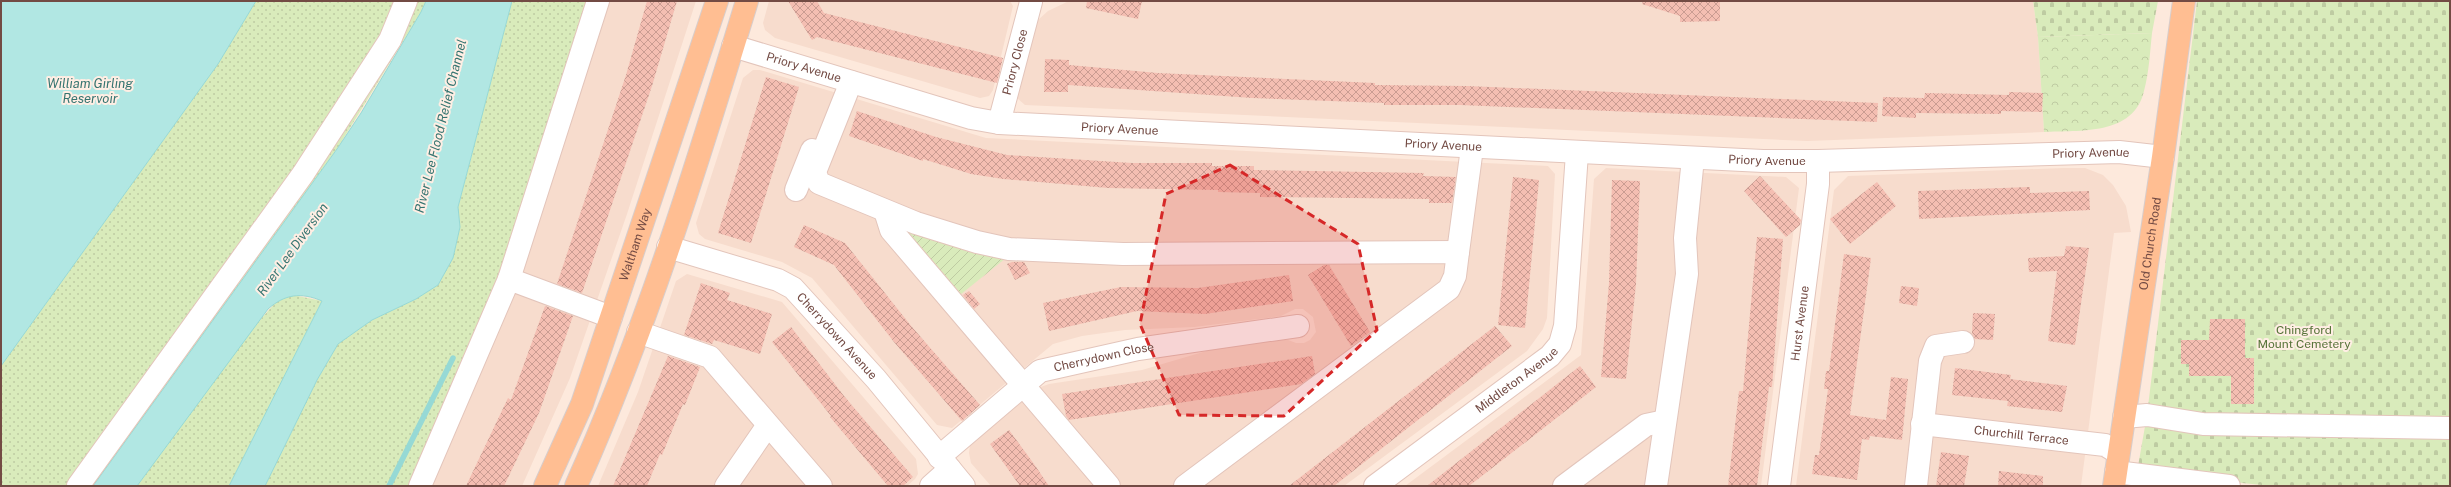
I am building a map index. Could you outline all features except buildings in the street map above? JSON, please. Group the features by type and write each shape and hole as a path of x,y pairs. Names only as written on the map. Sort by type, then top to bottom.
{"main road":[{"name":"Waltham Way","path":"545,486 582,404 717,1"},
{"path":"576,486 610,410 652,294 717,102 747,1"},
{"name":"Old Church Road","path":"2116,470 2163,157 2184,1"},
{"path":"687,94 717,102"},
{"path":"659,176 689,185"},
{"path":"623,285 652,294"}],"street":[{"path":"78,486 303,174 390,40 406,1"},
{"path":"420,486 509,279 598,1"},
{"name":"Priory Close","path":"1000,123 1031,1"},
{"name":"Priory Avenue","path":"734,46 971,118 1000,123 1693,158 1818,161 2119,152 2163,157"},
{"path":"796,190 846,80"},
{"path":"846,80 815,172 819,184 885,211 977,242 1010,249 1123,254 1458,252"},
{"path":"1185,486 1449,289 1455,276 1472,148"},
{"name":"Middleton Avenue","path":"1375,486 1550,356 1560,344 1565,326 1577,153"},
{"path":"1656,486 1687,274 1685,238 1693,158"},
{"name":"Hurst Avenue","path":"1779,486 1818,184 1818,161"},
{"path":"885,211 891,230 1109,486"},
{"name":"Cherrydown Avenue","path":"668,247 778,280 794,288 876,379 964,486"},
{"path":"509,279 611,317"},
{"name":"Cherrydown Close","path":"931,486 944,463 1022,385 1040,370 1138,349 1298,326"},
{"path":"638,332 710,357 821,486"},
{"path":"1916,486 1930,361 1936,346 1963,342"},
{"path":"2124,417 2147,415 2203,424 2450,428"},
{"path":"1564,486 1646,425 1665,421"},
{"name":"Churchill Terrace","path":"1922,424 2105,445 2116,470 2229,486"},
{"path":"726,486 768,425"}],"highlighted area":[{"path":"1230,165 1358,244 1377,330 1284,416 1179,415 1140,324 1166,194"}],"shaded area":[{"path":"603,1 696,1 627,214 570,378 522,486 426,486"},
{"path":"769,1 1010,1 1013,6 993,90 989,96 980,98 775,38 765,30 763,23"},
{"path":"1069,1 2033,1 2038,37 2044,132 1807,141 1025,105 1017,98 1038,20 1048,11"},
{"path":"753,70 760,70 986,138 1548,166 1555,174 1547,318 1543,329 1527,351 1344,486 991,486 971,463 969,453 970,445 1038,388 1049,384 1142,370 1237,342 1283,338 1296,343 1304,343 1310,340 1316,332 1313,317 1303,309 1295,309 1281,316 1194,327 1125,330 1082,336 1053,344 952,428 937,425 812,278 782,262 705,239 699,234 696,223 743,78"},
{"path":"1606,168 1786,177 1799,188 1761,486 1405,486 1581,355 1594,179"},
{"path":"2085,168 2103,175 2113,185 2126,206 2131,232 2114,233 2081,486 1796,486 1834,190 1848,176"},
{"path":"687,274 782,302 916,459 918,474 915,479 907,486 598,486 638,392 676,281"}],"green space":[{"path":"256,1 426,1 421,12 337,149 93,486 1,486 1,366 218,64"},
{"path":"512,1 603,1 426,486 265,486 317,380 338,344 372,320 416,299 438,285 453,258 460,227 458,207"},
{"path":"2033,1 2158,1 2152,33 2038,37"},
{"name":"Chingford Mount Cemetery","path":"2197,1 2450,1 2450,486 2271,486 2137,472 2147,415"},
{"path":"2152,33 2146,84 2138,106 2129,116 2117,123 2103,128 2044,132 2038,37"},
{"path":"898,220 1006,258 955,299"},
{"path":"293,295 322,301 229,486 137,486 247,334 279,299"}],"water":[{"name":"William Girling Reservoir","path":"1,1 256,1 218,64 1,366"},
{"path":"426,1 512,1 458,207 460,227 453,258 438,285 416,299 372,320 338,344 317,380 265,486 229,486 322,301 307,296 294,296 281,300 268,309 137,486 93,486 337,149 361,113"}],"waterway":[{"path":"389,486 453,358"}],"water label":[{"name":"River Lee Flood Relief Channel","path":"440,126"},
{"name":"River Lee Diversion","path":"292,249"}]}
